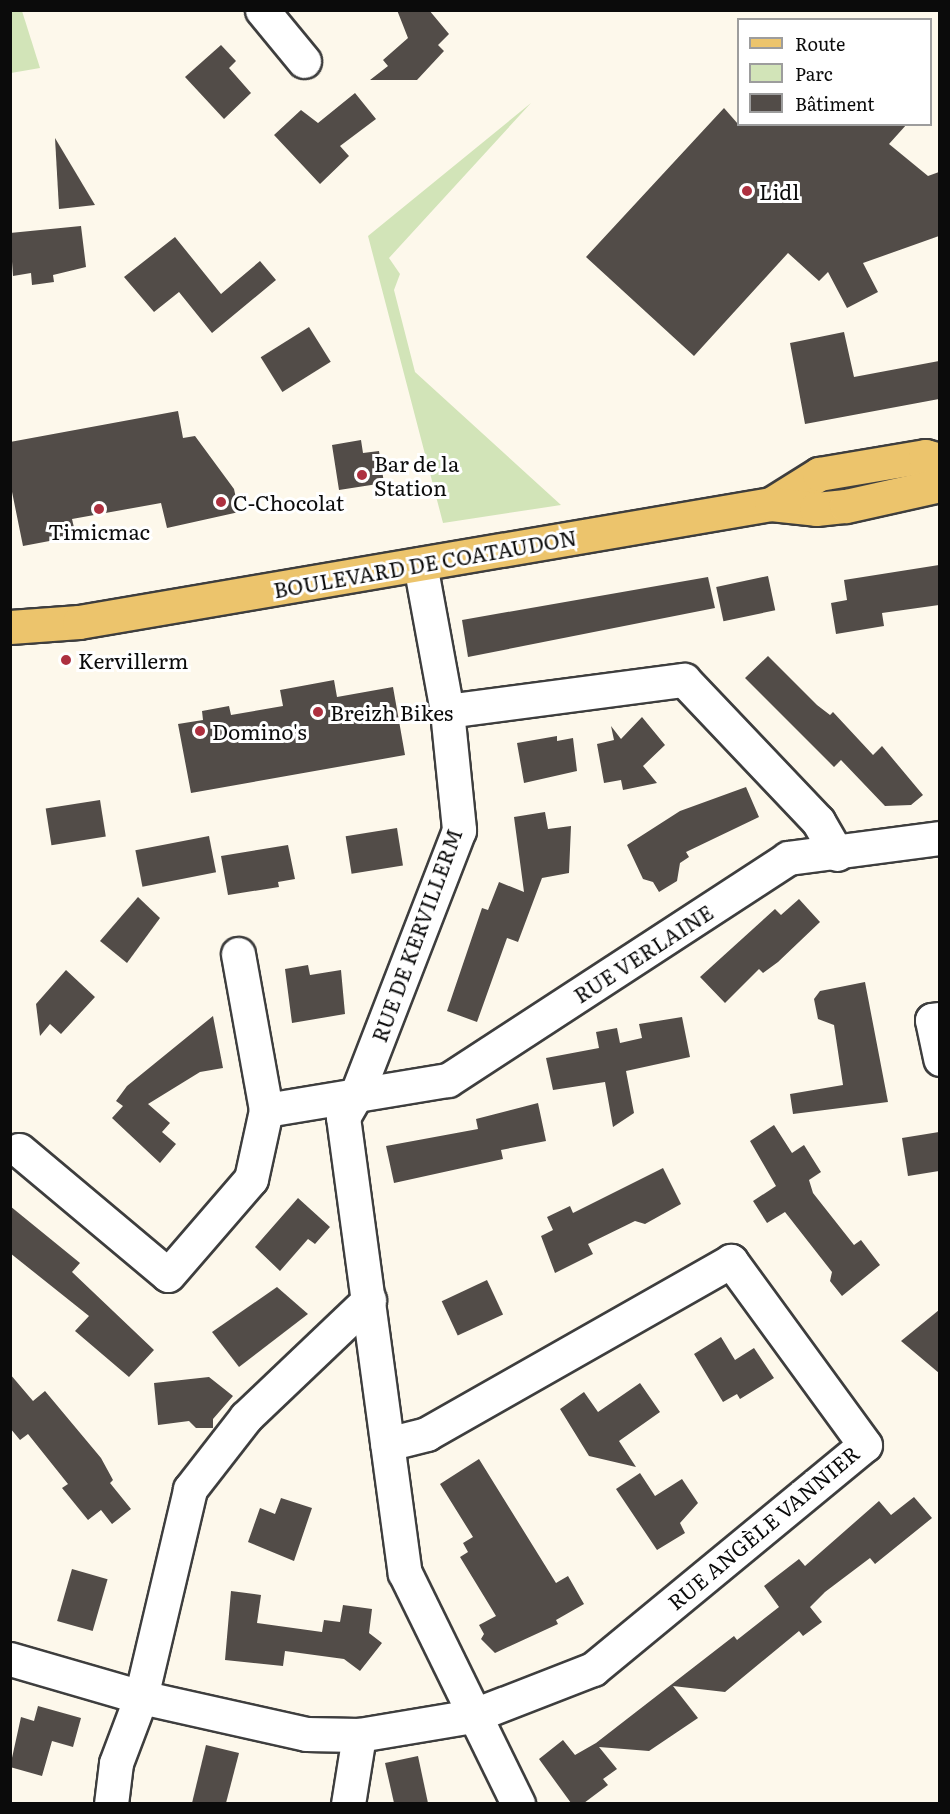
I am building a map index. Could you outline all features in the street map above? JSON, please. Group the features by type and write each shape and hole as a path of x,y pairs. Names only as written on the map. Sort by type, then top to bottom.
{"main road":[{"name":"BOULEVARD DE COATAUDON","path":"771,504 819,474 926,456 939,460"},
{"name":"BOULEVARD DE COATAUDON","path":"10,627 79,622 771,504 816,509 846,506 939,485"},
{"name":"BOULEVARD DE COATAUDON","path":"10,643 79,622"}],"street":[{"path":"262,10 304,61"},
{"name":"RUE DE KERVILLERM","path":"369,1300 343,1117 357,1093 459,830 447,711 420,564"},
{"path":"447,711 684,680 818,821 837,854"},
{"name":"RUE VERLAINE","path":"266,1110 357,1093 448,1080 788,858 837,854 939,837"},
{"path":"19,1150 168,1275 251,1179 266,1110 238,954"},
{"path":"939,1019 933,1020 939,1059"},
{"name":"RUE ANGÈLE VANNIER","path":"10,1659 141,1697 250,1725 306,1734 359,1735 472,1716 593,1669 865,1445 731,1261 427,1434 387,1444"},
{"path":"369,1300 405,1573 472,1716 518,1803"},
{"path":"111,1803 116,1763 141,1697 190,1489 246,1418 369,1300"},
{"path":"348,1803 359,1735"}],"green space":[{"path":"11,10 22,11 40,68 11,73"},
{"path":"531,103 389,258 400,274 394,290 415,372 561,505 443,523 368,236"}],"building":[{"path":"397,10 429,10 449,34 438,45 444,51 417,80 370,80 388,66 383,60 408,38"},
{"path":"221,45 236,61 229,68 251,93 224,119 185,77"},
{"path":"355,93 376,119 340,146 349,156 320,184 274,135 301,110 318,123"},
{"name":"Lidl","path":"724,108 737,123 737,126 905,126 889,144 928,176 939,172 939,236 863,263 878,292 847,308 828,272 819,281 788,253 694,356 586,257"},
{"path":"55,138 95,205 59,209"},
{"path":"81,226 86,267 53,275 54,282 32,285 31,273 13,276 10,233"},
{"path":"175,237 221,294 260,261 276,280 212,333 179,292 154,312 124,277"},
{"path":"309,327 331,362 282,392 261,357"},
{"path":"844,332 854,377 939,361 939,399 805,424 790,343"},
{"path":"178,411 183,438 195,436 234,489 239,512 167,528 161,503 72,519 76,536 23,546 10,482 10,442"},
{"path":"361,440 363,453 379,451 384,483 339,490 332,445"},
{"path":"939,565 939,605 882,613 884,626 836,634 831,603 847,600 844,580"},
{"path":"768,576 775,610 723,621 716,587"},
{"path":"708,577 715,608 468,657 462,620"},
{"path":"768,656 817,705 830,715 833,712 873,755 882,746 923,795 911,805 885,806 841,760 834,767 745,678"},
{"path":"334,680 337,697 393,687 405,755 191,793 178,724 203,720 202,711 229,706 231,715 283,706 280,690"},
{"path":"642,717 665,745 643,766 657,783 623,790 621,780 604,783 597,744 614,740 611,726 621,739"},
{"path":"557,736 557,741 573,738 577,771 524,783 517,743"},
{"path":"746,787 759,817 686,852 689,857 680,863 677,881 659,892 653,882 643,879 627,845 680,811"},
{"path":"100,800 106,837 51,845 46,809"},
{"path":"545,812 548,829 571,826 569,873 542,878 518,942 507,938 477,1022 447,1011 482,908 488,910 499,882 524,892 514,817"},
{"path":"397,828 403,866 352,874 346,836"},
{"path":"209,836 216,872 142,887 135,850"},
{"path":"288,845 295,879 278,882 279,887 228,895 221,856"},
{"path":"138,897 160,918 127,963 100,941"},
{"path":"799,899 820,922 778,962 763,973 759,969 725,1003 700,977 775,909 781,915"},
{"path":"308,965 310,975 341,970 345,1014 292,1023 285,969"},
{"path":"66,970 95,997 61,1034 50,1024 40,1036 36,1004"},
{"path":"865,982 888,1102 793,1114 790,1094 843,1085 834,1025 818,1019 814,999 820,991"},
{"path":"213,1016 223,1068 200,1072 148,1104 170,1123 162,1132 176,1144 160,1163 112,1118 123,1106 116,1101 127,1086"},
{"path":"682,1017 690,1057 626,1071 634,1113 613,1127 605,1082 553,1090 546,1058 599,1048 596,1032 617,1028 620,1043 642,1038 639,1024"},
{"path":"538,1103 546,1141 501,1150 503,1159 394,1183 386,1146 478,1129 476,1119"},
{"path":"774,1125 792,1153 804,1145 821,1172 809,1180 813,1193 854,1245 861,1240 880,1265 842,1296 830,1281 832,1272 785,1212 767,1223 753,1201 776,1186 750,1141"},
{"path":"939,1132 939,1171 908,1176 902,1138"},
{"path":"663,1168 681,1204 645,1224 635,1221 588,1244 593,1254 555,1273 541,1236 553,1230 547,1217 570,1206 573,1213"},
{"path":"298,1198 330,1227 315,1244 308,1239 280,1271 255,1247"},
{"path":"10,1206 80,1263 72,1272 154,1350 129,1377 75,1331 89,1316 10,1253"},
{"path":"487,1280 503,1314 458,1336 442,1301"},
{"path":"277,1287 308,1314 239,1367 212,1332"},
{"path":"939,1310 939,1373 901,1341"},
{"path":"721,1337 735,1360 754,1348 774,1378 740,1399 737,1394 723,1402 694,1354"},
{"path":"10,1374 33,1401 45,1391 101,1458 113,1480 110,1483 131,1509 112,1524 101,1510 88,1520 62,1488 68,1484 28,1434 20,1440 10,1428"},
{"path":"209,1377 233,1396 213,1419 213,1428 196,1428 189,1421 158,1425 154,1383"},
{"path":"640,1383 660,1412 619,1441 636,1467 589,1456 560,1409 584,1392 598,1412"},
{"path":"479,1459 556,1583 568,1576 584,1604 556,1620 558,1624 495,1653 481,1639 484,1634 479,1625 496,1616 460,1557 468,1552 463,1543 473,1537 440,1484"},
{"path":"640,1473 655,1496 682,1479 698,1503 680,1523 685,1533 657,1550 616,1489"},
{"path":"914,1497 932,1518 875,1564 870,1558 825,1592 810,1607 822,1622 803,1636 799,1631 725,1692 673,1686 698,1718 649,1751 599,1747 617,1769 603,1779 608,1785 584,1803 571,1803 539,1759 563,1740 575,1755 596,1743 734,1636 737,1640 779,1607 764,1586 799,1559 805,1566 879,1501 891,1515"},
{"path":"281,1498 312,1508 294,1561 248,1542 260,1508 275,1514"},
{"path":"72,1569 108,1579 93,1631 57,1621"},
{"path":"231,1591 261,1595 257,1623 322,1632 324,1620 340,1622 343,1605 372,1609 369,1633 382,1643 360,1671 344,1659 285,1651 283,1666 225,1660"},
{"path":"38,1706 81,1718 73,1747 52,1741 42,1776 10,1767 21,1717 34,1721"},
{"path":"206,1745 239,1753 226,1803 192,1803"},
{"path":"418,1756 428,1803 394,1803 385,1763"}],"place":[{"name":"Lidl","path":"747,191"},
{"name":"Bar de la Station","path":"362,475"},
{"name":"C-Chocolat","path":"221,502"},
{"name":"Timicmac","path":"99,509"},
{"name":"Kervillerm","path":"66,660"},
{"name":"Breizh Bikes","path":"318,712"},
{"name":"Domino's","path":"200,731"}]}
